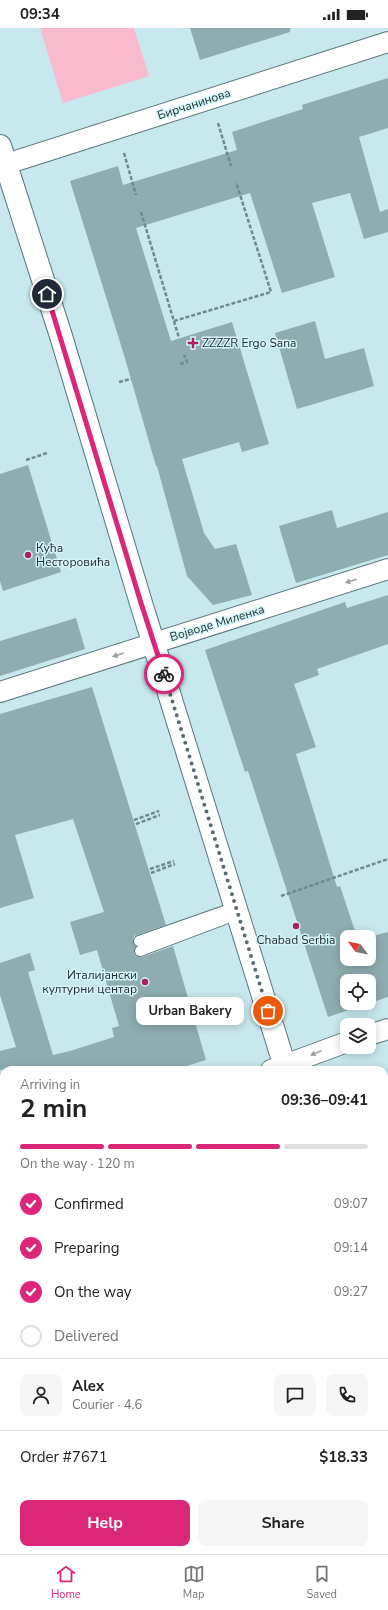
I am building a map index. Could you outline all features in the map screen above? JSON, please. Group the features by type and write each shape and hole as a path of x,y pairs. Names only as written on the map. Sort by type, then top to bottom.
{"main road":[{"path":"2,159 61,336 141,603 155,643 237,911 279,1066"}],"street":[{"name":"Бирчанинова","path":"2,159 388,42"},
{"name":"Војводе Миленка","path":"0,692 388,569"},
{"path":"376,1033 388,1029"},
{"path":"287,1066 340,1045"}],"lane":[{"path":"140,946 237,911"}],"path":[{"path":"218,123 231,166"},
{"path":"124,153 136,195"},
{"path":"174,321 271,292 236,182"},
{"path":"141,212 179,338"},
{"path":"180,364 187,362 184,355"},
{"path":"119,382 131,379"},
{"path":"26,460 47,453"},
{"path":"134,820 158,811"},
{"path":"136,824 160,815"},
{"path":"281,896 388,859"},
{"path":"150,869 174,862 151,873"}],"shaded area":[{"path":"40,28 134,28 149,76 63,103"}],"building":[{"path":"190,28 290,28 290,32 200,60"},
{"path":"388,78 388,128 359,137 380,212 388,209 388,232 364,239 350,193 312,203 335,277 282,293 250,193 136,228 171,341 232,322 269,444 242,452 239,442 182,459 204,533 215,549 236,544 252,595 213,605 187,576 157,466 70,181 118,166 123,185 237,150 232,132 303,109 302,105"},
{"path":"315,321 325,359 364,348 374,386 297,409 275,333"},
{"path":"28,465 61,572 3,591 0,581 0,474"},
{"path":"332,510 337,528 388,512 388,555 296,583 279,526"},
{"path":"388,595 388,644 317,669 319,675 294,684 316,747 296,754 337,887 340,886 355,930 340,930 340,966 376,966 376,935 388,932 388,997 376,1001 376,974 340,974 340,1010 349,1010 328,1017 248,771 245,772 205,650 345,602 347,608"},
{"path":"76,618 85,649 0,676 0,641"},
{"path":"92,687 166,925 134,936 133,940 136,946 134,953 136,956 142,957 173,946 206,1060 186,1066 0,1066 0,1051 16,1047 0,995 0,963 30,953 35,970 28,972 53,1055 114,1037 112,1028 119,1026 97,950 80,955 70,922 104,912 73,819 15,835 34,898 0,908 0,714"}],"way so far":[{"path":"164,674 268,1011"}],"place":[{"name":"ZZZZR Ergo Sana","path":"193,343"},
{"name":"Кућа Несторовића","path":"28,555"},
{"name":"Chabad Serbia","path":"296,926"},
{"name":"Италијански културни центар","path":"145,982"},
{"name":"Urban Bakery","path":"268,1011"}],"route":[{"path":"47,294 164,674"}]}
